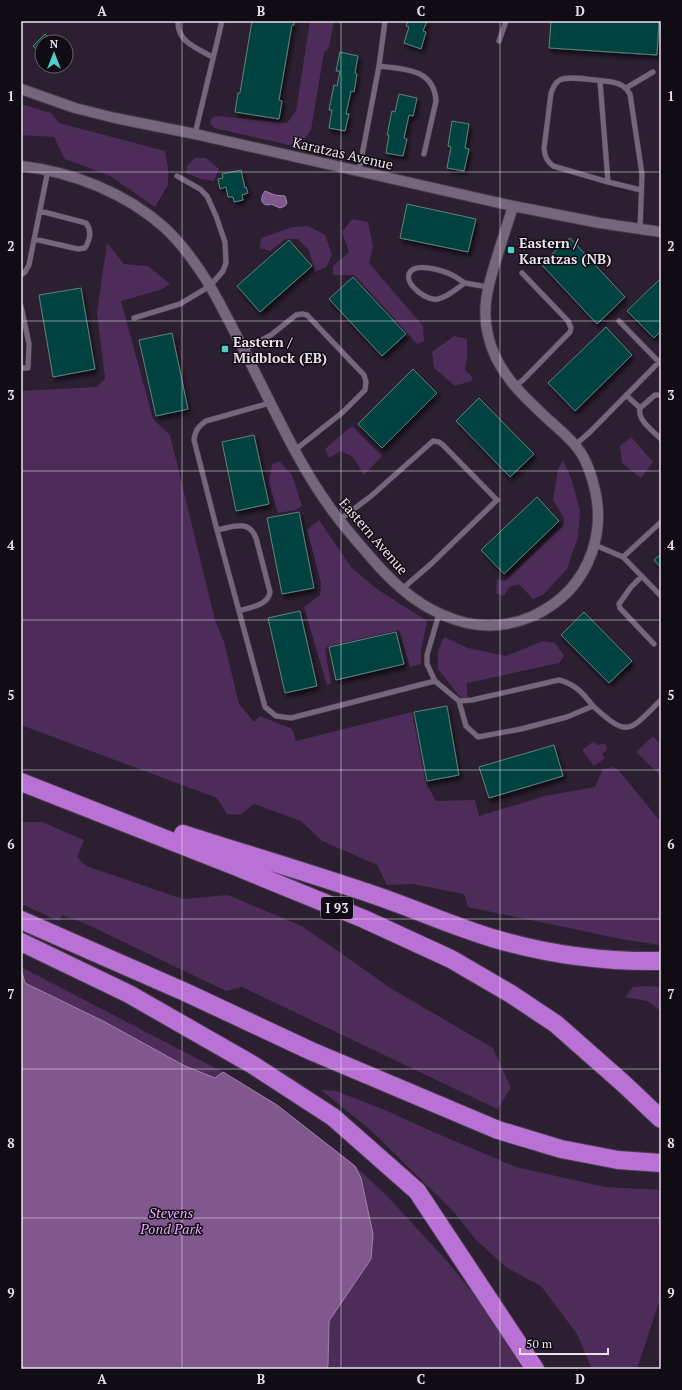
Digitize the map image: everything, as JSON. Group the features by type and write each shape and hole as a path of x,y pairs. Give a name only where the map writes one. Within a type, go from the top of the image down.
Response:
{"highway":[{"path":"21,782 370,893 446,922 499,939 579,957 661,961"},
{"name":"I 93","path":"21,782 230,864 357,916 451,959 511,994 556,1024 624,1084 661,1120"},
{"path":"21,920 311,1050 498,1130 561,1149 618,1160 661,1163"},
{"path":"21,942 129,994 253,1065 333,1117 417,1191 535,1369"}],"street":[{"name":"Karatzas Avenue","path":"21,89 46,99 88,111 513,206 600,223 661,232"},
{"name":"Eastern Avenue","path":"21,166 48,170 67,175 105,189 122,198 166,229 198,267 210,286 295,450 320,493 339,520 372,559 402,589 438,614 453,620 482,626 502,625 525,619 550,606 568,592 584,570 595,545 598,525 599,505 588,466 582,454 575,445 514,386 498,362 488,336 485,309 488,287 513,206"}],"lane":[{"path":"178,21 178,30 182,39 212,57"},
{"path":"195,134 212,57 222,21"},
{"path":"359,171 379,66 385,21"},
{"path":"499,41 506,21"},
{"path":"379,66 410,70 419,73 432,85 436,101 424,154"},
{"path":"626,88 653,72"},
{"path":"640,230 642,174 630,94 626,88 619,84 566,78 559,80 554,85 551,93 544,153 548,162 553,166 641,190"},
{"path":"600,81 608,182"},
{"path":"21,275 26,272 29,265 48,170"},
{"path":"134,318 180,304 210,286 223,271 226,263 225,242 207,196 200,189 177,176"},
{"path":"34,239 78,249 85,248 89,242 90,232 86,223 40,211"},
{"path":"465,283 443,298 436,300 428,299 420,294 408,280 408,275 415,268 422,267 448,273 465,283 488,287"},
{"path":"514,386 523,380 570,332 571,328 568,321 522,273"},
{"path":"21,306 29,344 28,368 21,368"},
{"path":"244,350 271,336 296,315 307,315 364,375 366,382 365,390 343,412 295,450"},
{"path":"575,445 590,432 660,361 620,321"},
{"path":"626,395 640,408"},
{"path":"661,395 655,395 640,408 639,412 641,418 661,439"},
{"path":"270,403 206,421 195,432 194,440 265,707 276,716 291,718 435,681"},
{"path":"339,520 370,497 433,441 439,442 443,445 497,500 402,589"},
{"path":"623,557 661,522"},
{"path":"217,530 247,526 253,530 256,538 270,592 269,598 267,601 239,611"},
{"path":"595,545 623,557 661,596"},
{"path":"642,576 631,587 619,604 620,608 654,644"},
{"path":"438,614 426,655 426,664 435,681 458,701 466,726 478,737 566,717 593,706"},
{"path":"458,701 472,700 559,680 569,683 581,691 593,706 618,726 625,728 632,727 661,700"}],"green space":[{"path":"310,21 334,21 329,47 324,52 311,130 298,147 214,128 210,122 212,118 217,116 287,123 296,111"},
{"path":"21,105 51,113 59,123 165,151 168,167 168,185 155,207 110,176 65,159 54,137 21,135"},
{"path":"195,158 206,158 219,169 214,181 201,179 186,173 187,166"},
{"path":"352,219 368,222 373,246 369,263 423,326 424,341 417,344 354,275 333,275 333,266 349,252 342,232"},
{"path":"308,226 325,235 332,255 326,267 315,272 309,250 298,239 286,239 270,251 260,248 261,238 293,227"},
{"path":"107,243 124,264 148,266 170,284 160,290 121,301 153,419 170,435 215,620 224,642 239,704 254,722 260,716 292,729 296,741 412,712 426,783 436,801 475,800 479,816 545,796 595,787 603,769 613,767 619,771 661,822 661,945 626,940 468,907 464,894 412,884 387,885 377,865 322,841 301,821 254,804 240,815 227,814 217,798 21,725 21,391 97,387 105,378 97,313"},
{"path":"454,336 467,339 467,358 465,370 473,378 471,381 455,386 434,368 432,352"},
{"path":"352,426 382,456 364,475 353,457 341,451 329,458 325,449"},
{"path":"631,437 653,462 641,478 622,463 620,446"},
{"path":"563,460 572,481 580,511 578,537 567,569 543,595 533,599 519,584 509,587 504,596 496,593 497,579 505,581 563,526 564,518 553,500 558,469"},
{"path":"279,461 292,475 302,506 296,510 278,513 269,483 272,465"},
{"path":"319,520 351,567 377,589 427,621 421,651 421,664 410,667 399,630 328,646 325,649 331,684 327,685 304,607 320,595 321,583 307,530"},
{"path":"444,637 468,648 506,656 543,641 555,643 564,656 559,663 467,683 467,698 460,697 438,669 438,651"},
{"path":"653,736 661,745 661,776 636,752"},
{"path":"594,741 598,746 600,744 605,744 607,748 602,754 605,758 594,766 582,750"},
{"path":"21,822 42,822 84,840 77,857 86,866 183,899 228,895 302,926 392,989 493,1048 511,1088 497,1109 242,987 226,991 84,923 62,915 59,921 21,904"},
{"name":"Stevens Pond Park","path":"21,967 223,1072 277,1105 355,1166 387,1196 447,1261 476,1297 523,1369 21,1369"},
{"path":"633,987 661,987 661,1011 647,1001 625,997"},
{"path":"321,1090 336,1091 385,1110 516,1167 605,1187 661,1190 661,1296 637,1369 592,1369 577,1334 541,1286 507,1268 476,1240 454,1212 385,1144 368,1128"}],"shaded area":[{"path":"265,191 275,195 285,196 287,203 285,206 280,208 271,204 264,204 262,202 262,196"},
{"name":"Stevens Pond Park","path":"21,968 25,983 105,1022 185,1066 215,1078 223,1072 277,1105 355,1166 361,1178 373,1234 371,1259 329,1321 328,1365 326,1369 25,1369 21,1365"}],"building":[{"path":"252,21 294,21 294,25 292,25 279,100 282,101 279,119 235,112 238,93 240,93"},
{"path":"408,21 427,21 423,31 426,32 421,49 404,43 409,27 406,26"},
{"path":"551,21 659,21 657,55 549,48"},
{"path":"340,52 358,56 354,92 351,91 346,114 349,114 345,131 329,128 332,110 329,110 334,85 337,86 340,71 336,71"},
{"path":"399,94 417,98 413,116 409,115 404,138 407,139 403,156 386,153 389,135 387,135 392,111 395,112"},
{"path":"452,121 469,124 465,148 469,149 464,171 447,168 451,147 448,146"},
{"path":"241,170 245,188 246,187 248,193 242,195 243,200 234,202 233,197 228,197 226,187 220,189 218,179 223,178 222,174"},
{"path":"407,204 476,219 468,252 400,238"},
{"path":"570,238 625,297 597,324 541,264"},
{"path":"289,240 312,266 260,312 237,286"},
{"path":"353,277 406,334 382,356 329,299"},
{"path":"661,278 661,331 654,338 627,311"},
{"path":"81,288 95,369 53,377 39,295"},
{"path":"606,327 632,355 575,411 548,383"},
{"path":"172,333 188,409 156,416 139,340"},
{"path":"413,369 437,393 382,448 358,424"},
{"path":"479,398 534,454 510,477 456,421"},
{"path":"254,435 269,504 236,511 222,442"},
{"path":"537,497 559,521 504,574 481,550"},
{"path":"299,512 314,588 282,594 267,518"},
{"path":"661,554 661,568 654,560"},
{"path":"300,611 317,686 285,693 268,618"},
{"path":"584,612 632,661 609,683 561,635"},
{"path":"396,632 404,664 336,680 329,647"},
{"path":"447,706 459,775 427,781 414,712"},
{"path":"554,745 563,776 489,798 479,767"}],"place":[{"name":"Eastern / Karatzas (NB)","path":"511,250"},
{"name":"Eastern / Midblock (EB)","path":"225,349"}]}
